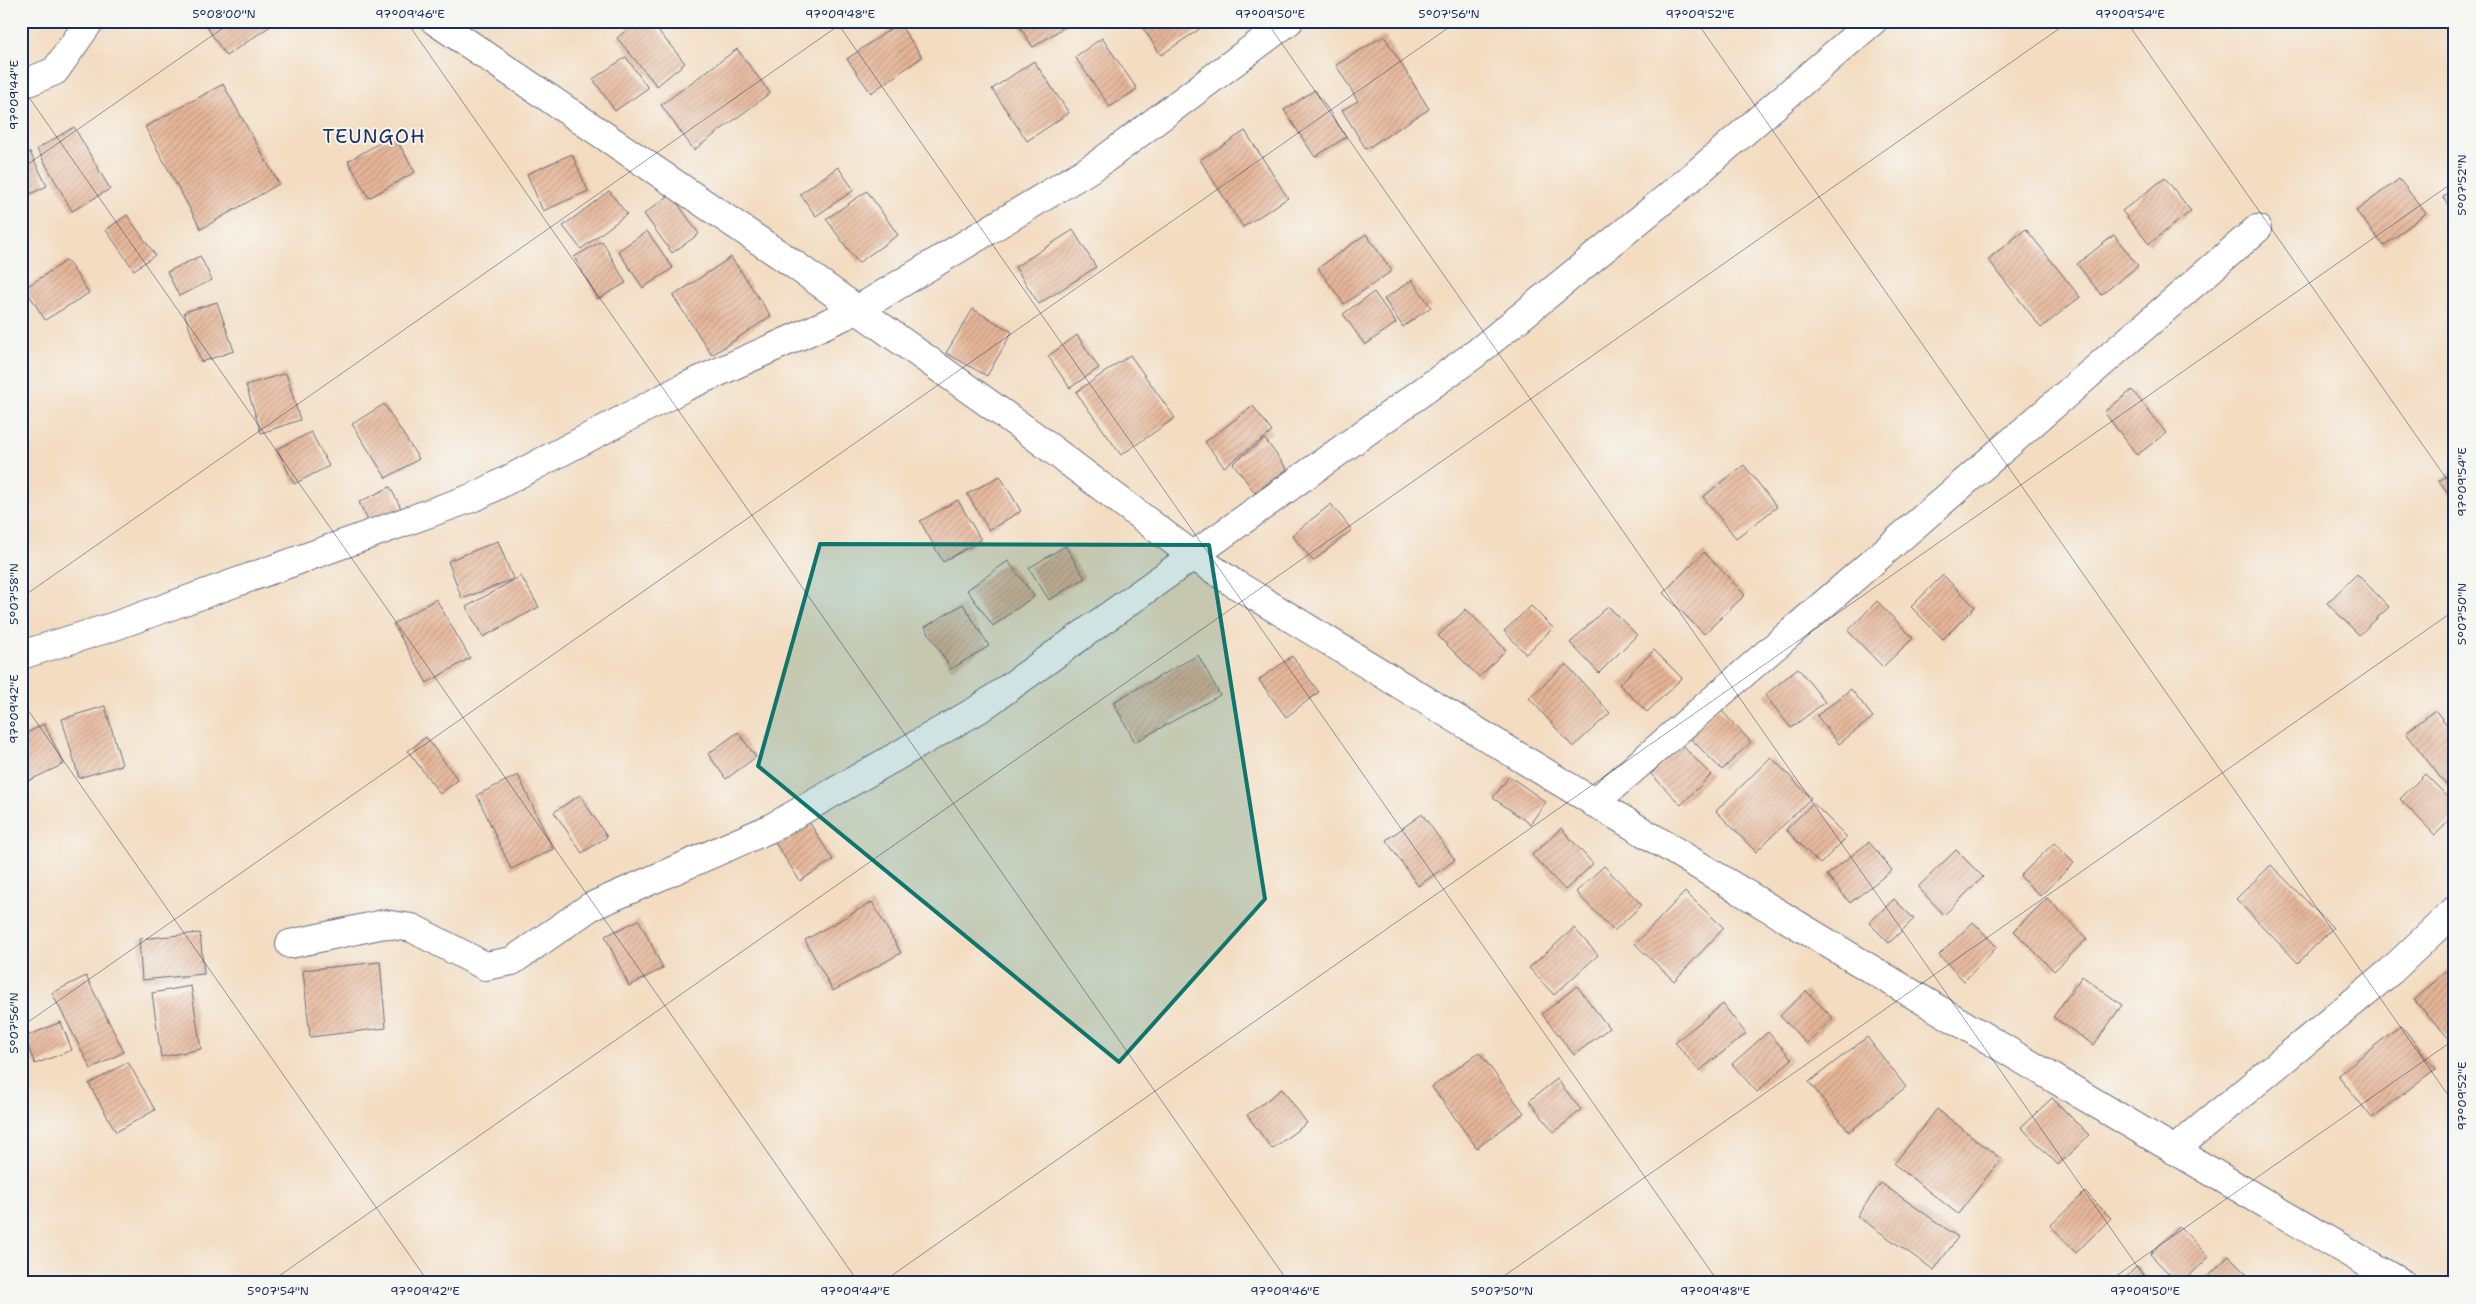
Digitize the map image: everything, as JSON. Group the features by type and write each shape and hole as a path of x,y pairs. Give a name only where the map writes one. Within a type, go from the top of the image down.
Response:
{"street":[{"path":"21,85 55,71 90,21"},
{"path":"435,21 792,263 1033,436 1192,555 1594,803 2174,1150 2401,1283"},
{"path":"21,654 112,628 477,496 685,387 857,310 1098,164 1289,21"},
{"path":"290,944 384,924 412,928 485,966 512,961 590,907 771,828 979,709 1475,354 1692,177 1873,21"},
{"path":"1594,803 2257,229"},
{"path":"2174,1150 2391,971 2455,910"}],"highlighted area":[{"path":"820,544 1209,545 1265,899 1119,1062 758,766"}],"building":[{"path":"203,21 278,21 226,56"},
{"path":"637,21 650,21 685,63 657,86 617,38"},
{"path":"1016,21 1067,21 1069,24 1033,47"},
{"path":"1138,21 1196,21 1201,28 1161,55"},
{"path":"899,23 922,57 871,93 847,59"},
{"path":"1384,36 1429,109 1366,149 1342,110 1358,101 1336,65"},
{"path":"1102,38 1137,89 1110,107 1075,57"},
{"path":"737,49 770,93 694,150 661,105"},
{"path":"626,57 648,88 615,111 593,79"},
{"path":"1034,61 1069,113 1027,141 992,89"},
{"path":"223,84 279,184 201,229 145,127"},
{"path":"1315,90 1346,137 1315,157 1284,110"},
{"path":"74,127 110,189 72,211 37,149"},
{"path":"1245,131 1288,198 1243,227 1200,160"},
{"path":"394,135 415,172 369,198 348,161"},
{"path":"30,152 47,186 26,196 21,187 21,156"},
{"path":"572,154 588,191 543,211 527,174"},
{"path":"838,167 854,190 816,216 800,194"},
{"path":"2165,178 2191,211 2149,244 2122,211"},
{"path":"2399,179 2426,213 2384,246 2356,211"},
{"path":"2455,188 2455,213 2443,197"},
{"path":"609,191 627,214 581,249 563,226"},
{"path":"867,191 898,235 858,263 826,219"},
{"path":"671,194 699,234 672,253 644,214"},
{"path":"127,215 155,255 134,270 106,230"},
{"path":"2026,229 2080,297 2041,328 1988,259"},
{"path":"1073,230 1096,267 1039,304 1015,267"},
{"path":"647,231 673,268 643,288 618,251"},
{"path":"1366,234 1392,271 1344,304 1318,268"},
{"path":"2114,235 2138,266 2101,295 2077,264"},
{"path":"602,241 626,283 598,299 574,257"},
{"path":"200,256 212,280 179,296 167,272"},
{"path":"731,257 771,316 712,355 673,296"},
{"path":"67,260 89,293 45,320 25,288"},
{"path":"1412,280 1431,307 1403,327 1384,299"},
{"path":"1374,292 1396,323 1365,345 1343,314"},
{"path":"217,302 234,351 201,362 184,312"},
{"path":"973,309 1012,332 987,376 946,353"},
{"path":"1077,335 1099,368 1070,388 1048,356"},
{"path":"1130,355 1175,418 1121,455 1076,392"},
{"path":"286,373 300,420 261,433 246,385"},
{"path":"2132,390 2166,433 2137,455 2104,412"},
{"path":"384,404 419,459 386,478 352,424"},
{"path":"1253,406 1272,432 1224,467 1205,442"},
{"path":"311,432 329,466 294,484 277,449"},
{"path":"1265,439 1287,469 1255,493 1233,463"},
{"path":"1744,465 1777,507 1736,538 1703,497"},
{"path":"2455,470 2455,502 2439,481"},
{"path":"1000,476 1021,511 989,530 967,494"},
{"path":"390,487 401,508 369,523 359,502"},
{"path":"958,500 981,540 943,562 920,521"},
{"path":"1331,504 1352,530 1313,561 1292,535"},
{"path":"498,541 513,579 462,599 448,561"},
{"path":"1065,546 1085,578 1049,600 1029,568"},
{"path":"1704,552 1745,595 1704,634 1663,593"},
{"path":"1008,561 1034,596 993,626 967,590"},
{"path":"2357,574 2389,607 2359,635 2327,603"},
{"path":"1943,575 1975,607 1943,639 1911,607"},
{"path":"521,576 539,607 483,637 466,607"},
{"path":"436,599 470,658 427,683 393,624"},
{"path":"1877,601 1913,638 1883,667 1848,631"},
{"path":"963,604 989,646 951,669 925,627"},
{"path":"1531,606 1553,628 1526,654 1504,631"},
{"path":"1608,606 1637,635 1599,673 1570,643"},
{"path":"1466,609 1506,650 1479,677 1438,636"},
{"path":"1654,650 1682,678 1647,712 1619,684"},
{"path":"1198,655 1220,695 1135,742 1113,702"},
{"path":"1292,656 1319,692 1286,717 1259,680"},
{"path":"1566,664 1610,713 1573,747 1529,698"},
{"path":"1798,668 1825,702 1791,728 1765,695"},
{"path":"1851,689 1873,717 1839,744 1817,716"},
{"path":"105,706 122,765 79,778 62,719"},
{"path":"1718,707 1751,742 1722,770 1688,736"},
{"path":"2435,710 2455,735 2455,786 2450,790 2406,733"},
{"path":"44,724 64,764 28,781 21,768 21,736"},
{"path":"738,732 756,757 726,779 708,754"},
{"path":"426,737 458,780 440,794 408,751"},
{"path":"1681,744 1711,775 1681,805 1651,774"},
{"path":"1771,757 1811,798 1756,852 1716,811"},
{"path":"2425,774 2455,804 2455,815 2435,835 2400,799"},
{"path":"518,775 553,849 511,869 477,795"},
{"path":"1509,776 1546,802 1530,824 1493,798"},
{"path":"580,795 607,837 582,853 554,812"},
{"path":"1813,803 1847,837 1820,864 1786,830"},
{"path":"1422,814 1455,860 1418,886 1386,840"},
{"path":"808,820 833,860 800,881 774,841"},
{"path":"1561,828 1593,864 1565,890 1532,855"},
{"path":"1869,842 1892,870 1850,903 1827,875"},
{"path":"2054,843 2074,863 2040,896 2020,876"},
{"path":"1956,850 1983,877 1944,915 1918,887"},
{"path":"2271,865 2333,928 2298,963 2236,899"},
{"path":"1604,866 1642,905 1614,931 1576,892"},
{"path":"1685,892 1724,928 1674,981 1635,944"},
{"path":"2047,898 2087,939 2054,971 2014,931"},
{"path":"1894,899 1914,919 1889,943 1869,923"},
{"path":"872,902 901,953 833,991 805,940"},
{"path":"639,920 663,968 629,986 605,936"},
{"path":"1973,922 1997,947 1964,981 1939,955"},
{"path":"1574,928 1598,955 1554,995 1529,968"},
{"path":"200,933 204,974 142,980 139,939"},
{"path":"380,962 386,1028 310,1037 303,970"},
{"path":"2451,967 2455,971 2455,1045 2414,1000"},
{"path":"86,976 124,1052 91,1069 52,993"},
{"path":"2082,976 2122,1005 2094,1045 2053,1017"},
{"path":"191,986 201,1049 161,1057 152,993"},
{"path":"1577,986 1609,1028 1574,1055 1542,1014"},
{"path":"1806,991 1833,1018 1807,1044 1780,1016"},
{"path":"1723,1004 1746,1034 1699,1071 1675,1042"},
{"path":"61,1022 72,1050 35,1064 24,1037"},
{"path":"2401,1025 2435,1069 2372,1118 2338,1075"},
{"path":"1768,1032 1792,1059 1757,1092 1732,1064"},
{"path":"1867,1037 1906,1087 1849,1132 1809,1082"},
{"path":"21,1046 27,1072 21,1073"},
{"path":"1479,1052 1524,1113 1477,1148 1432,1087"},
{"path":"128,1062 155,1110 116,1132 89,1084"},
{"path":"1557,1079 1581,1110 1554,1132 1529,1101"},
{"path":"1282,1089 1307,1123 1272,1149 1247,1115"},
{"path":"2052,1098 2089,1135 2058,1165 2021,1127"},
{"path":"1937,1109 2001,1159 1958,1214 1894,1164"},
{"path":"1881,1183 1958,1237 1934,1270 1857,1216"},
{"path":"2085,1192 2111,1218 2076,1253 2050,1226"},
{"path":"2179,1226 2209,1257 2182,1283 2178,1283 2150,1254"},
{"path":"2229,1256 2256,1283 2202,1283"},
{"path":"2137,1266 2153,1283 2121,1283"}],"district":[{"name":"TEUNGOH","path":"374,136"}]}
